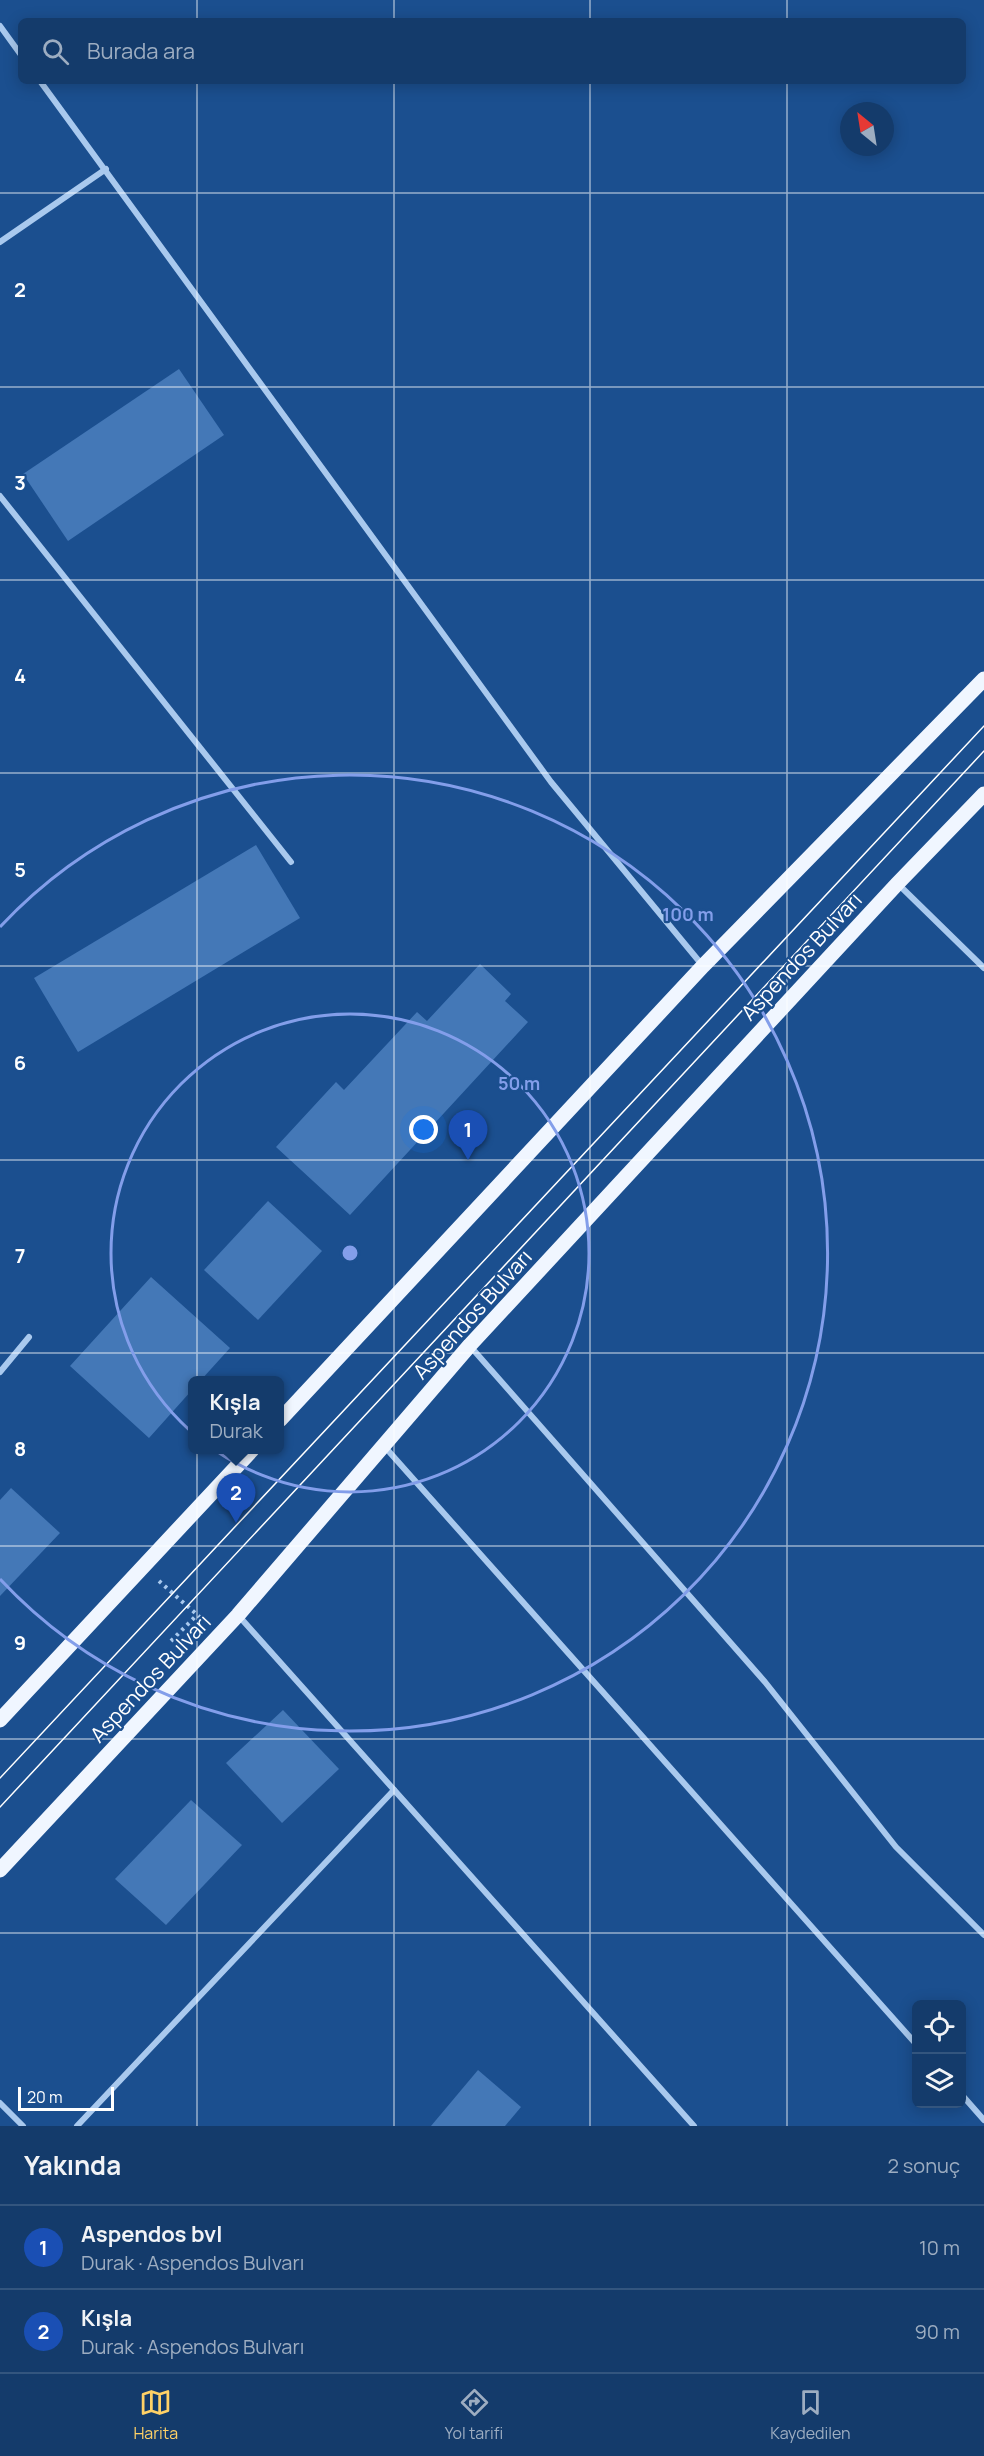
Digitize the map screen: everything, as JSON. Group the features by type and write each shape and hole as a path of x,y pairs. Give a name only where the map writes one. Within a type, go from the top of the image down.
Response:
{"main road":[{"path":"284,1415 703,966 984,679"},
{"name":"Aspendos Bulvarı","path":"0,1870 238,1615 470,1345 897,884 984,794"},
{"path":"0,1720 247,1454"}],"street":[{"path":"0,26 18,51"},
{"path":"42,84 551,782 703,966"},
{"path":"0,242 106,169"},
{"path":"0,496 291,862"},
{"path":"897,884 984,968"},
{"path":"0,1372 29,1337"},
{"path":"470,1345 765,1682 896,1847 984,1935"},
{"path":"383,1446 912,2040"},
{"path":"238,1615 694,2126"},
{"path":"77,2126 394,1790"},
{"path":"966,2100 984,2120"},
{"path":"0,2103 23,2126"}],"path":[{"path":"143,1567 219,1634"},
{"path":"171,1641 197,1614"}],"building":[{"path":"179,369 224,435 68,541 23,474"},
{"path":"256,845 300,918 78,1052 34,978"},
{"path":"480,964 511,994 505,1001 528,1022 350,1215 276,1147 336,1082 344,1090 417,1012 427,1021"},
{"path":"268,1201 322,1251 258,1320 204,1270"},
{"path":"151,1277 230,1348 205,1376 188,1376 188,1394 149,1438 70,1366"},
{"path":"11,1488 60,1533 0,1596 0,1500"},
{"path":"283,1710 339,1769 282,1823 226,1763"},
{"path":"191,1800 242,1845 166,1925 115,1879"},
{"path":"478,2070 521,2107 505,2126 431,2126"}],"tram line":[{"path":"0,1778 984,726"},
{"path":"0,1807 984,751"}],"place":[{"name":"Aspendos bvl","path":"468,1160"},
{"name":"Kışla","path":"236,1523"}]}
